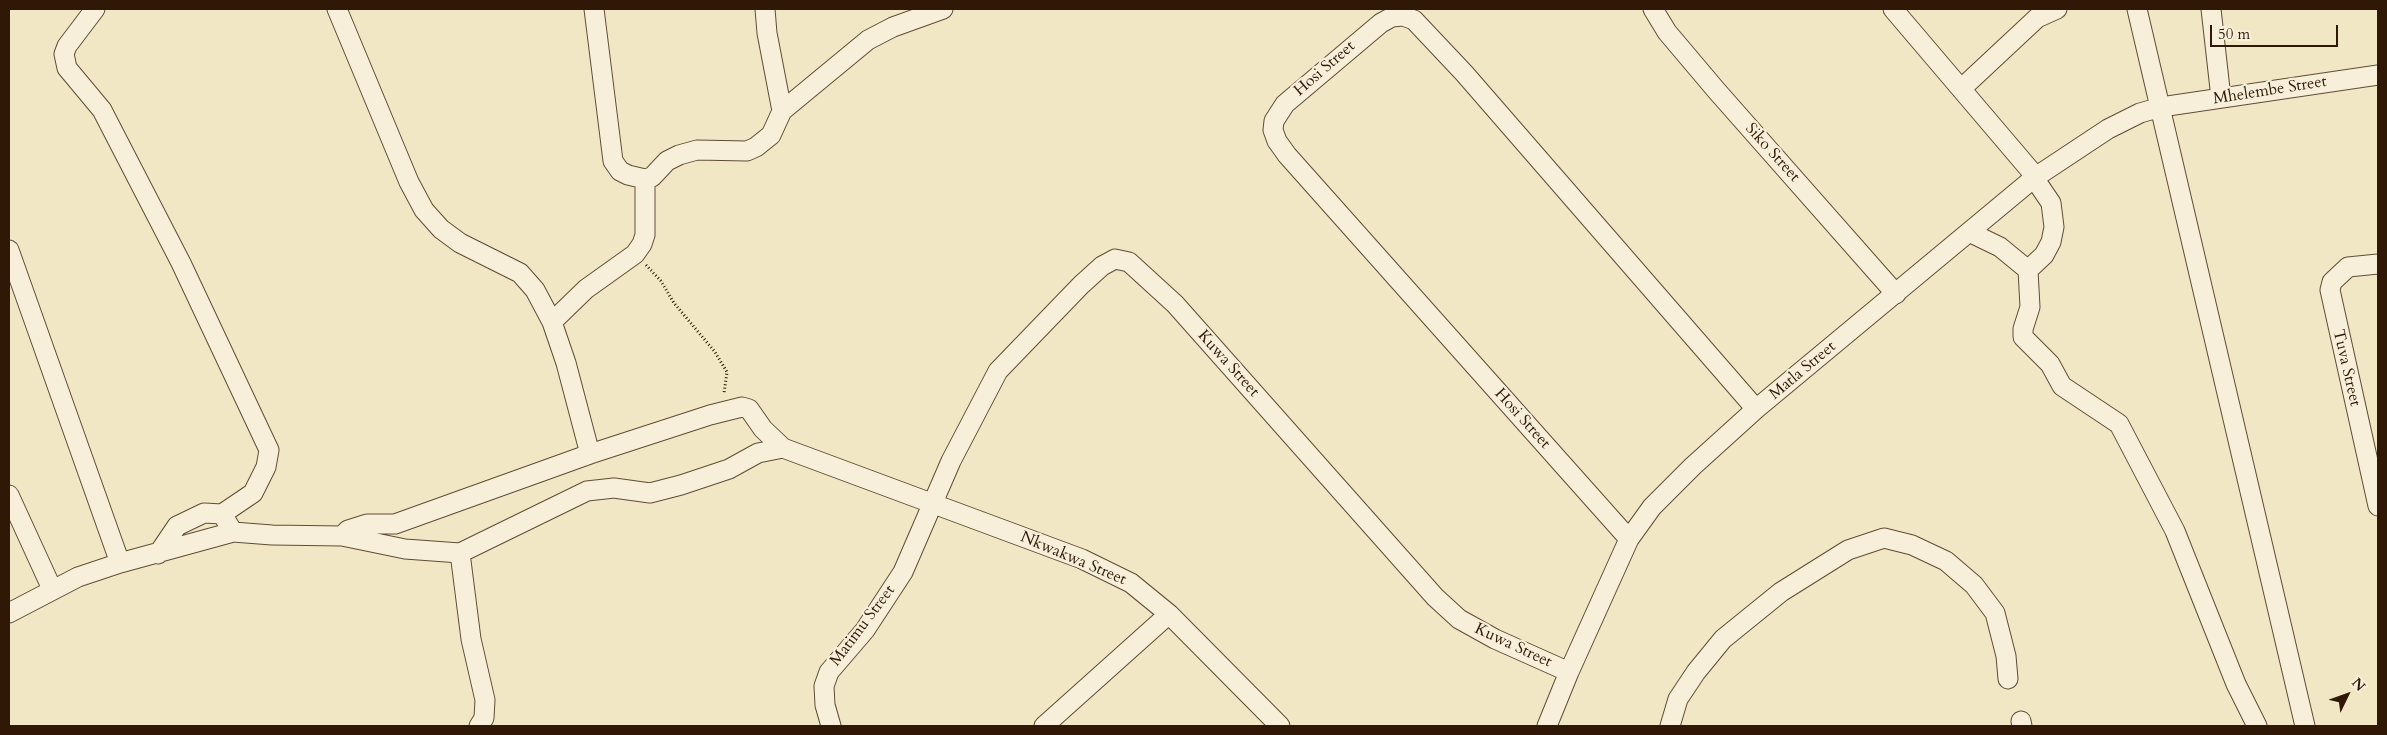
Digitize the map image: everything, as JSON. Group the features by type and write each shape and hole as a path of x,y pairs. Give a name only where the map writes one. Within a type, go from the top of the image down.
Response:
{"street":[{"path":"95,9 67,46 64,54 66,68 102,110 181,263 269,450 266,467 253,493 222,514 204,513 178,526 158,554"},
{"path":"337,9 409,182 424,210 437,226 460,243 520,273 535,290 552,322 566,363 584,456"},
{"path":"594,9 613,161 620,171 645,179 652,177 668,161 679,155 697,150 747,151 756,147 771,135 782,111 868,40 899,24 943,9"},
{"path":"765,9 767,33 782,111"},
{"name":"Siko Street","path":"1653,9 1667,32 1716,90 1896,294"},
{"path":"1892,9 1961,88 2035,178 2051,203 2054,227 2051,242 2044,255 2028,270"},
{"path":"1961,88 2037,18 2057,9"},
{"path":"2138,9 2305,726"},
{"path":"2211,9 2221,98"},
{"name":"Hosi Street","path":"1629,539 1287,155 1277,142 1273,130 1274,120 1285,104 1380,23 1392,17 1403,16 1414,20 1464,73 1756,409"},
{"name":"Mhelembe Street","path":"2161,107 2378,75"},
{"name":"Matla Street","path":"1547,726 1569,672 1629,539 1640,522 1670,488 1756,409 2035,178 2108,129 2140,113 2161,107"},
{"path":"552,322 586,289 635,254 642,244 645,235 645,179"},
{"path":"1969,232 2000,247 2028,270 2030,308 2023,329 2023,336 2050,364 2062,386 2119,424 2174,531 2232,675 2256,726"},
{"path":"9,250 120,562"},
{"name":"Kuwa Street","path":"934,502 951,460 998,371 1102,266 1115,259 1122,258 1144,274 1175,304 1434,598 1459,619 1487,635 1569,672"},
{"name":"Tuva Street","path":"2378,264 2348,267 2332,282 2330,290 2378,506"},
{"path":"342,536 348,530 367,524 395,524 584,456 734,407 749,409 766,432 783,448"},
{"path":"9,613 78,576 120,562 158,554 233,532 272,536 342,536 406,549 460,553 587,491 614,488 650,493 681,486 729,469 758,453 783,448"},
{"name":"Nkwakwa Street","path":"783,448 934,502 1106,570 1131,583 1169,614 1280,726"},
{"path":"9,495 52,589"},
{"name":"Matimu Street","path":"831,726 825,705 824,686 829,672 865,630 903,572 934,502"},
{"path":"222,514 233,532"},
{"path":"1670,726 1678,699 1696,672 1723,639 1781,592 1848,550 1884,538 1912,545 1946,561 1974,585 1995,613 2006,656 2008,679"},
{"path":"460,553 471,639 485,700 484,718 479,726"},
{"path":"1044,726 1169,614"}],"path":[{"path":"635,254 661,280 674,304 715,352 727,372 719,412"}]}
